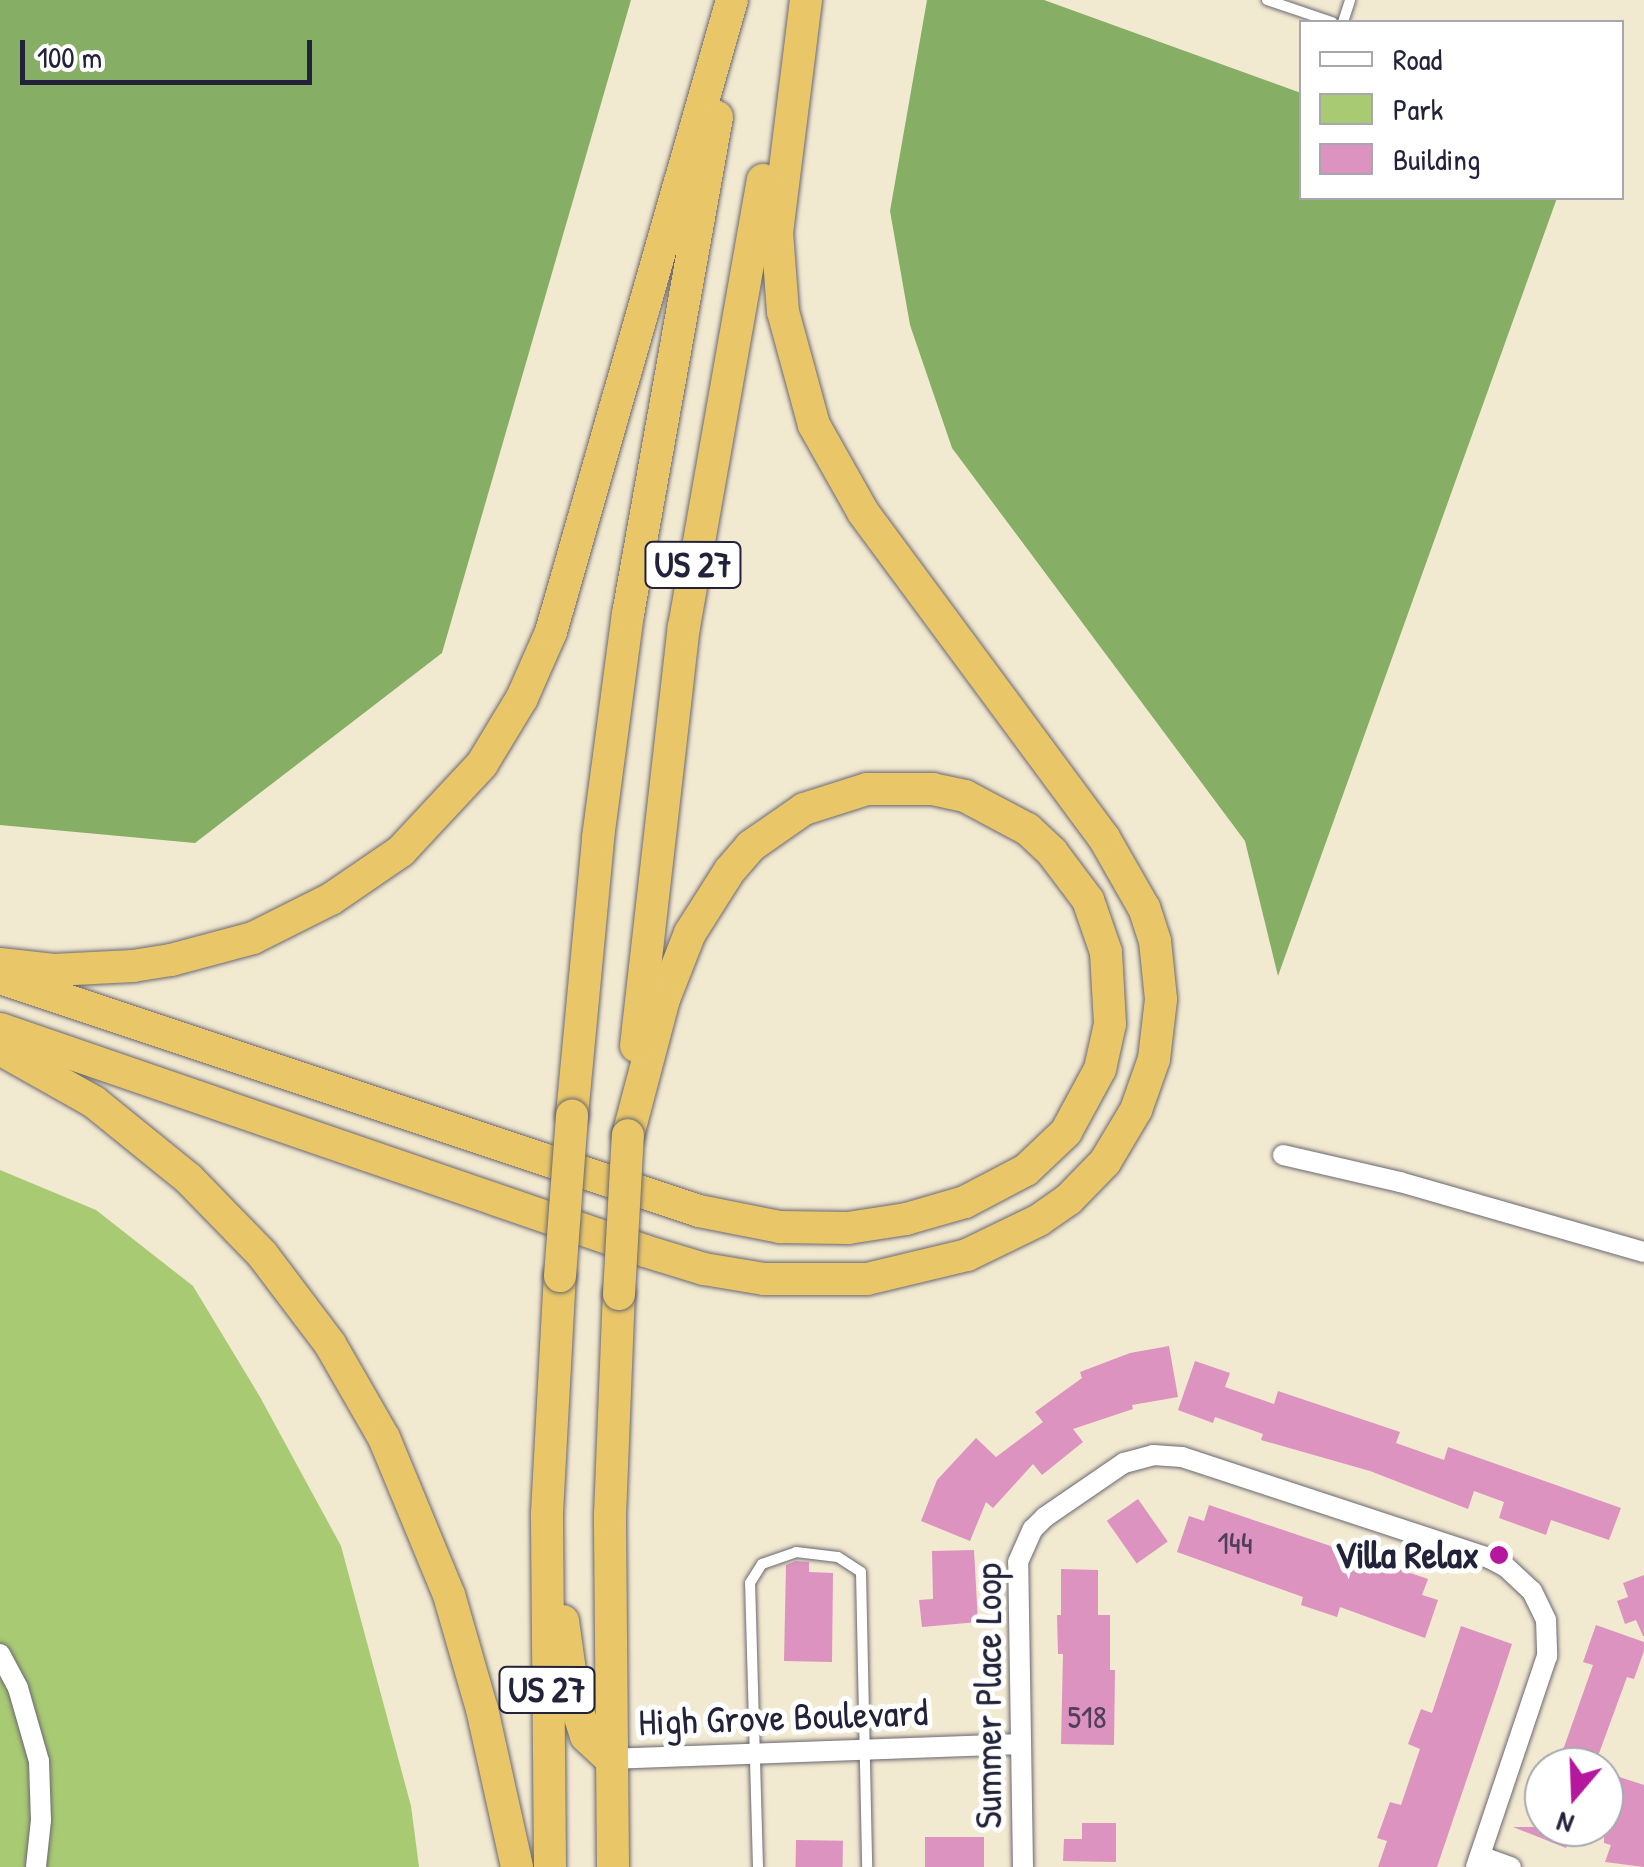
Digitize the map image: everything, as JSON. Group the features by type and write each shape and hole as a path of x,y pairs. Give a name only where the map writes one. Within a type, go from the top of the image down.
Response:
{"highway":[{"path":"0,964 54,970 133,966 172,960 253,938 331,898 401,851 482,764 522,698 551,632 732,0"},
{"name":"US 27","path":"550,1867 546,1513 572,1116 598,838 628,614 739,0"},
{"path":"0,1029 606,1238 704,1269 754,1278 846,1281 947,1262 1040,1220 1069,1199 1105,1162 1136,1110 1154,1059 1161,999 1154,940 1144,908 1104,838 863,512 814,426 783,312 777,233 802,0"},
{"name":"US 27","path":"613,1867 610,1515 628,1135 652,875 684,627 721,401 802,0"},
{"path":"0,978 700,1212 760,1225 848,1228 906,1219 966,1202 1026,1170 1066,1132 1096,1080 1110,1024 1106,952 1088,900 1052,852 1027,829 965,796 933,789 884,788 837,796 804,809 752,846 730,870 690,933 659,1018 628,1135"},
{"path":"0,1049 94,1102 178,1169 246,1235 330,1344 384,1438 449,1595 494,1756 517,1867"},
{"path":"546,1513 574,1699 586,1736 610,1759"}],"street":[{"path":"1282,1155 1400,1182 1644,1252"},
{"name":"Summer Place Loop","path":"1023,1867 1016,1581 1024,1544 1045,1517 1124,1463 1153,1455 1182,1457 1489,1558 1532,1591 1546,1620 1548,1656 1478,1862"},
{"path":"0,1654 18,1688 39,1760 41,1820 36,1867"},
{"name":"High Grove Boulevard","path":"610,1759 1019,1744"},
{"path":"1478,1862 1511,1867"}],"lane":[{"path":"1266,0 1326,20"},
{"path":"758,1867 750,1583 762,1564 796,1552 838,1556 861,1572 867,1867"}],"green space":[{"path":"0,0 631,0 442,653 195,843 0,825"},
{"path":"927,0 1044,0 1299,92 1299,200 1556,200 1278,976 1245,841 952,448 910,325 890,211"},
{"path":"0,1170 96,1210 193,1286 260,1397 341,1546 411,1806 419,1867 0,1867"}],"building":[{"path":"1169,1346 1178,1397 1132,1405 1133,1409 1073,1429 1083,1442 1042,1475 1033,1464 993,1508 986,1502 970,1541 921,1521 937,1480 976,1438 996,1457 1043,1422 1035,1412 1082,1378 1080,1372 1130,1353"},
{"path":"1195,1361 1230,1373 1225,1387 1274,1404 1278,1391 1400,1432 1396,1443 1444,1460 1448,1447 1621,1508 1609,1540 1551,1520 1546,1535 1499,1518 1504,1502 1474,1491 1468,1509 1370,1471 1261,1440 1263,1434 1215,1417 1213,1423 1178,1410"},
{"path":"1138,1499 1168,1542 1137,1563 1107,1521"},
{"path":"1209,1505 1428,1579 1422,1595 1438,1600 1425,1638 1340,1607 1337,1617 1301,1605 1303,1597 1177,1552 1189,1516 1204,1521"},
{"path":"974,1550 978,1622 922,1627 919,1600 933,1599 932,1551"},
{"path":"809,1562 809,1572 833,1573 832,1662 784,1661 786,1565"},
{"path":"1061,1569 1098,1570 1098,1615 1110,1615 1110,1670 1115,1670 1114,1745 1061,1744 1063,1654 1058,1654 1057,1615 1061,1615"},
{"path":"1644,1575 1643,1636 1636,1620 1625,1624 1617,1601 1628,1597 1623,1583"},
{"path":"1596,1625 1644,1642 1634,1679 1627,1677 1601,1747 1564,1747 1593,1665 1583,1662"},
{"path":"1461,1626 1512,1644 1437,1867 1378,1867 1387,1841 1377,1838 1390,1802 1401,1805 1420,1749 1408,1744 1421,1709 1432,1713"},
{"path":"1624,1778 1644,1785 1644,1867 1605,1862 1610,1847 1624,1847"},
{"path":"1082,1823 1116,1823 1116,1862 1063,1861 1064,1839 1082,1839"},
{"path":"925,1837 984,1837 984,1867 925,1867"},
{"path":"796,1840 843,1841 843,1867 796,1867"}],"place":[{"name":"Villa Relax","path":"1499,1555"}]}
